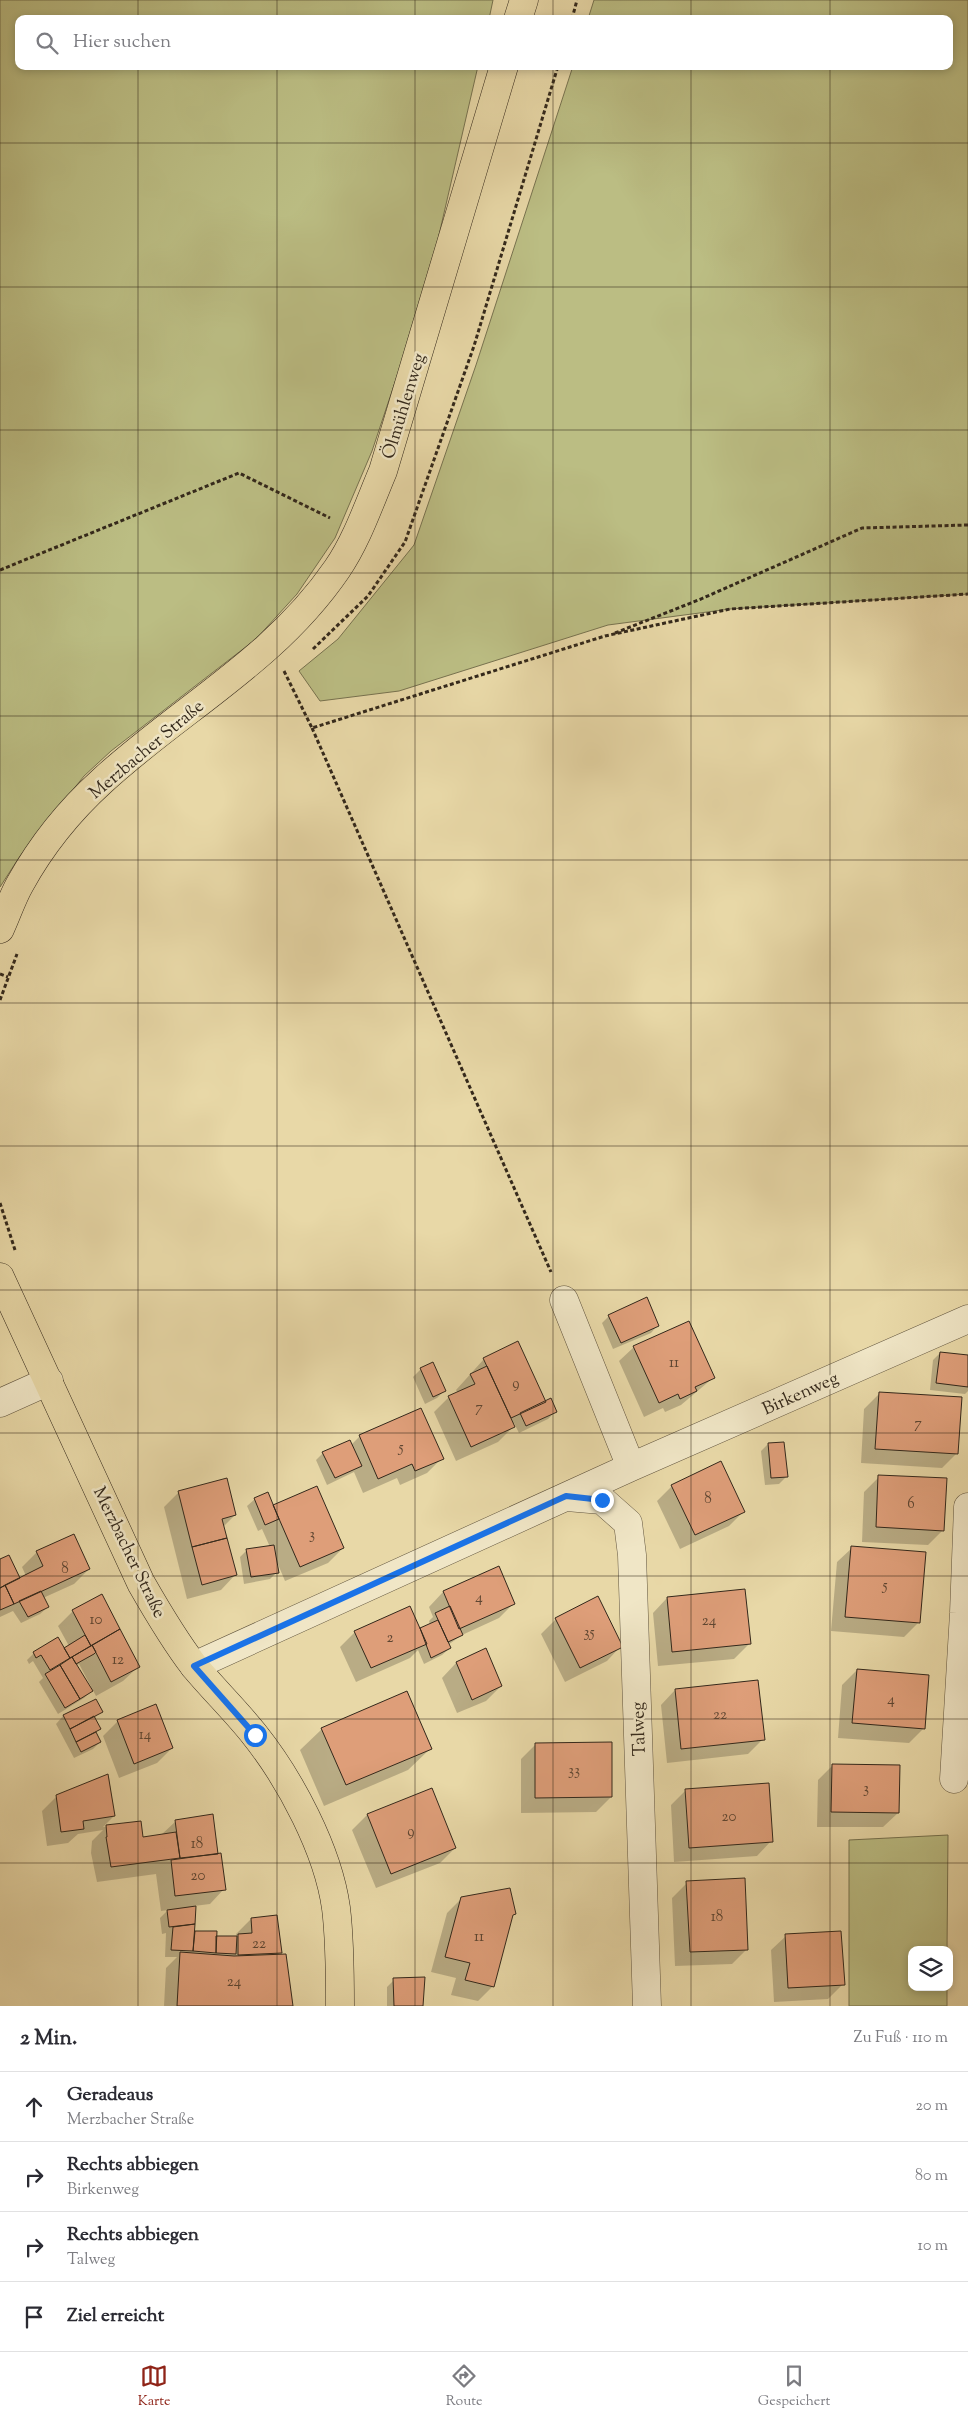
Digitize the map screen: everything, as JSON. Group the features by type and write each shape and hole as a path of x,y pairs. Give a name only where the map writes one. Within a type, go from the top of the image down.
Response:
{"main road":[{"path":"519,15 524,0"},
{"name":"Ölmühlenweg","path":"212,694 266,649 297,618 337,569 358,532 386,461 503,70"},
{"name":"Merzbacher Straße","path":"0,929 20,884 56,831 102,782 151,740 212,694"},
{"name":"Merzbacher Straße","path":"0,1277 141,1583 166,1626 194,1666 255,1735 290,1787 309,1824 323,1862 336,1907 340,2006"}],"street":[{"path":"564,1300 631,1467"},
{"name":"Birkenweg","path":"194,1666 566,1496 968,1318"},
{"path":"0,1403 49,1381"},
{"name":"Talweg","path":"566,1496 602,1500 628,1524 632,1556 647,2006"},
{"path":"954,1779 966,1613 968,1507"}],"path":[{"path":"573,15 577,0"},
{"path":"311,650 368,596 405,542 474,346 557,70"},
{"path":"0,570 239,473 358,532"},
{"path":"312,728 606,636 701,599 862,528 968,526"},
{"path":"606,636 730,609 968,594"},
{"path":"278,678 292,667"},
{"path":"286,672 564,1300"},
{"path":"0,1000 18,951"},
{"path":"0,974 8,977"}],"green space":[{"path":"0,0 493,0 490,15 15,15 15,70 477,70 438,239 398,373 372,451 335,538 297,594 256,639 111,751 84,776 20,856 0,887"},
{"path":"594,0 968,0 968,594 730,609 608,625 399,691 320,701 299,671 338,639 414,545 476,365 572,70 953,70 953,15 589,15"},
{"path":"948,1835 947,1946 908,1946 908,1991 947,1991 947,2006 849,2006 849,1840"}],"building":[{"path":"647,1297 659,1326 621,1343 608,1315"},
{"path":"689,1321 715,1378 695,1387 697,1391 680,1399 678,1394 659,1403 633,1346"},
{"path":"518,1341 546,1402 511,1418 483,1358"},
{"path":"940,1352 968,1355 968,1387 936,1383"},
{"path":"433,1362 446,1391 433,1397 420,1368"},
{"path":"487,1366 515,1427 471,1447 448,1396 475,1384 470,1374"},
{"path":"879,1392 962,1397 958,1454 875,1449"},
{"path":"551,1398 557,1412 526,1426 520,1413"},
{"path":"421,1408 444,1459 415,1471 412,1464 378,1479 359,1435"},
{"path":"350,1440 362,1466 335,1478 322,1452"},
{"path":"784,1442 788,1477 771,1478 768,1443"},
{"path":"721,1461 745,1512 695,1535 671,1485"},
{"path":"878,1475 947,1478 944,1531 876,1527"},
{"path":"227,1478 236,1515 222,1519 227,1538 192,1547 178,1491"},
{"path":"317,1486 344,1548 300,1567 273,1505"},
{"path":"268,1492 279,1519 265,1525 254,1498"},
{"path":"74,1534 90,1569 14,1604 5,1585 43,1566 36,1551"},
{"path":"227,1538 237,1575 202,1585 192,1547"},
{"path":"274,1545 279,1573 251,1577 246,1549"},
{"path":"851,1546 926,1552 920,1623 845,1617"},
{"path":"9,1555 20,1578 0,1588 0,1559"},
{"path":"499,1566 515,1604 459,1629 443,1591"},
{"path":"5,1585 14,1604 0,1610 0,1588"},
{"path":"745,1589 751,1644 672,1652 667,1597"},
{"path":"41,1591 49,1607 28,1617 19,1601"},
{"path":"102,1594 120,1629 91,1646 72,1610"},
{"path":"598,1596 623,1647 580,1668 555,1618"},
{"path":"410,1606 427,1644 371,1668 354,1631"},
{"path":"450,1606 463,1635 448,1642 435,1613"},
{"path":"438,1620 451,1648 431,1658 420,1628"},
{"path":"120,1629 140,1667 111,1682 92,1645"},
{"path":"85,1635 91,1646 70,1658 64,1648"},
{"path":"58,1637 70,1658 50,1670 41,1655 36,1658 33,1652"},
{"path":"92,1645 96,1652 76,1664 72,1657"},
{"path":"486,1648 502,1686 472,1700 456,1662"},
{"path":"72,1657 93,1691 80,1699 60,1665"},
{"path":"60,1665 80,1699 65,1708 45,1674"},
{"path":"857,1669 929,1675 925,1729 852,1723"},
{"path":"758,1680 765,1740 681,1749 675,1689"},
{"path":"407,1691 432,1749 346,1785 321,1728"},
{"path":"96,1699 103,1712 70,1729 63,1715"},
{"path":"156,1704 173,1748 134,1764 117,1720"},
{"path":"94,1716 101,1729 76,1742 70,1729"},
{"path":"96,1732 101,1742 81,1752 76,1742"},
{"path":"612,1742 612,1797 535,1798 535,1743"},
{"path":"832,1764 900,1765 899,1813 831,1812"},
{"path":"108,1774 115,1816 83,1821 84,1829 61,1832 56,1795"},
{"path":"769,1783 773,1842 689,1848 685,1789"},
{"path":"432,1788 456,1848 391,1874 367,1814"},
{"path":"213,1814 218,1854 180,1858 175,1820"},
{"path":"141,1821 143,1837 176,1832 180,1858 111,1867 106,1825"},
{"path":"221,1853 226,1890 175,1896 171,1860"},
{"path":"745,1878 748,1950 690,1952 686,1881"},
{"path":"510,1888 516,1914 513,1915 494,1987 465,1980 470,1963 445,1957 461,1897"},
{"path":"196,1906 195,1924 169,1927 167,1910"},
{"path":"277,1915 282,1953 238,1955 238,1934 252,1933 251,1918"},
{"path":"195,1924 193,1951 171,1950 173,1927"},
{"path":"195,1931 217,1931 216,1953 193,1951"},
{"path":"841,1931 845,1985 788,1988 785,1934"},
{"path":"216,1936 237,1936 236,1954 216,1953"},
{"path":"180,1952 234,1956 286,1954 293,2006 177,2006"},
{"path":"425,1977 423,2006 394,2006 393,1978"}],"route":[{"path":"255,1735 194,1666 566,1496 602,1500"}]}
